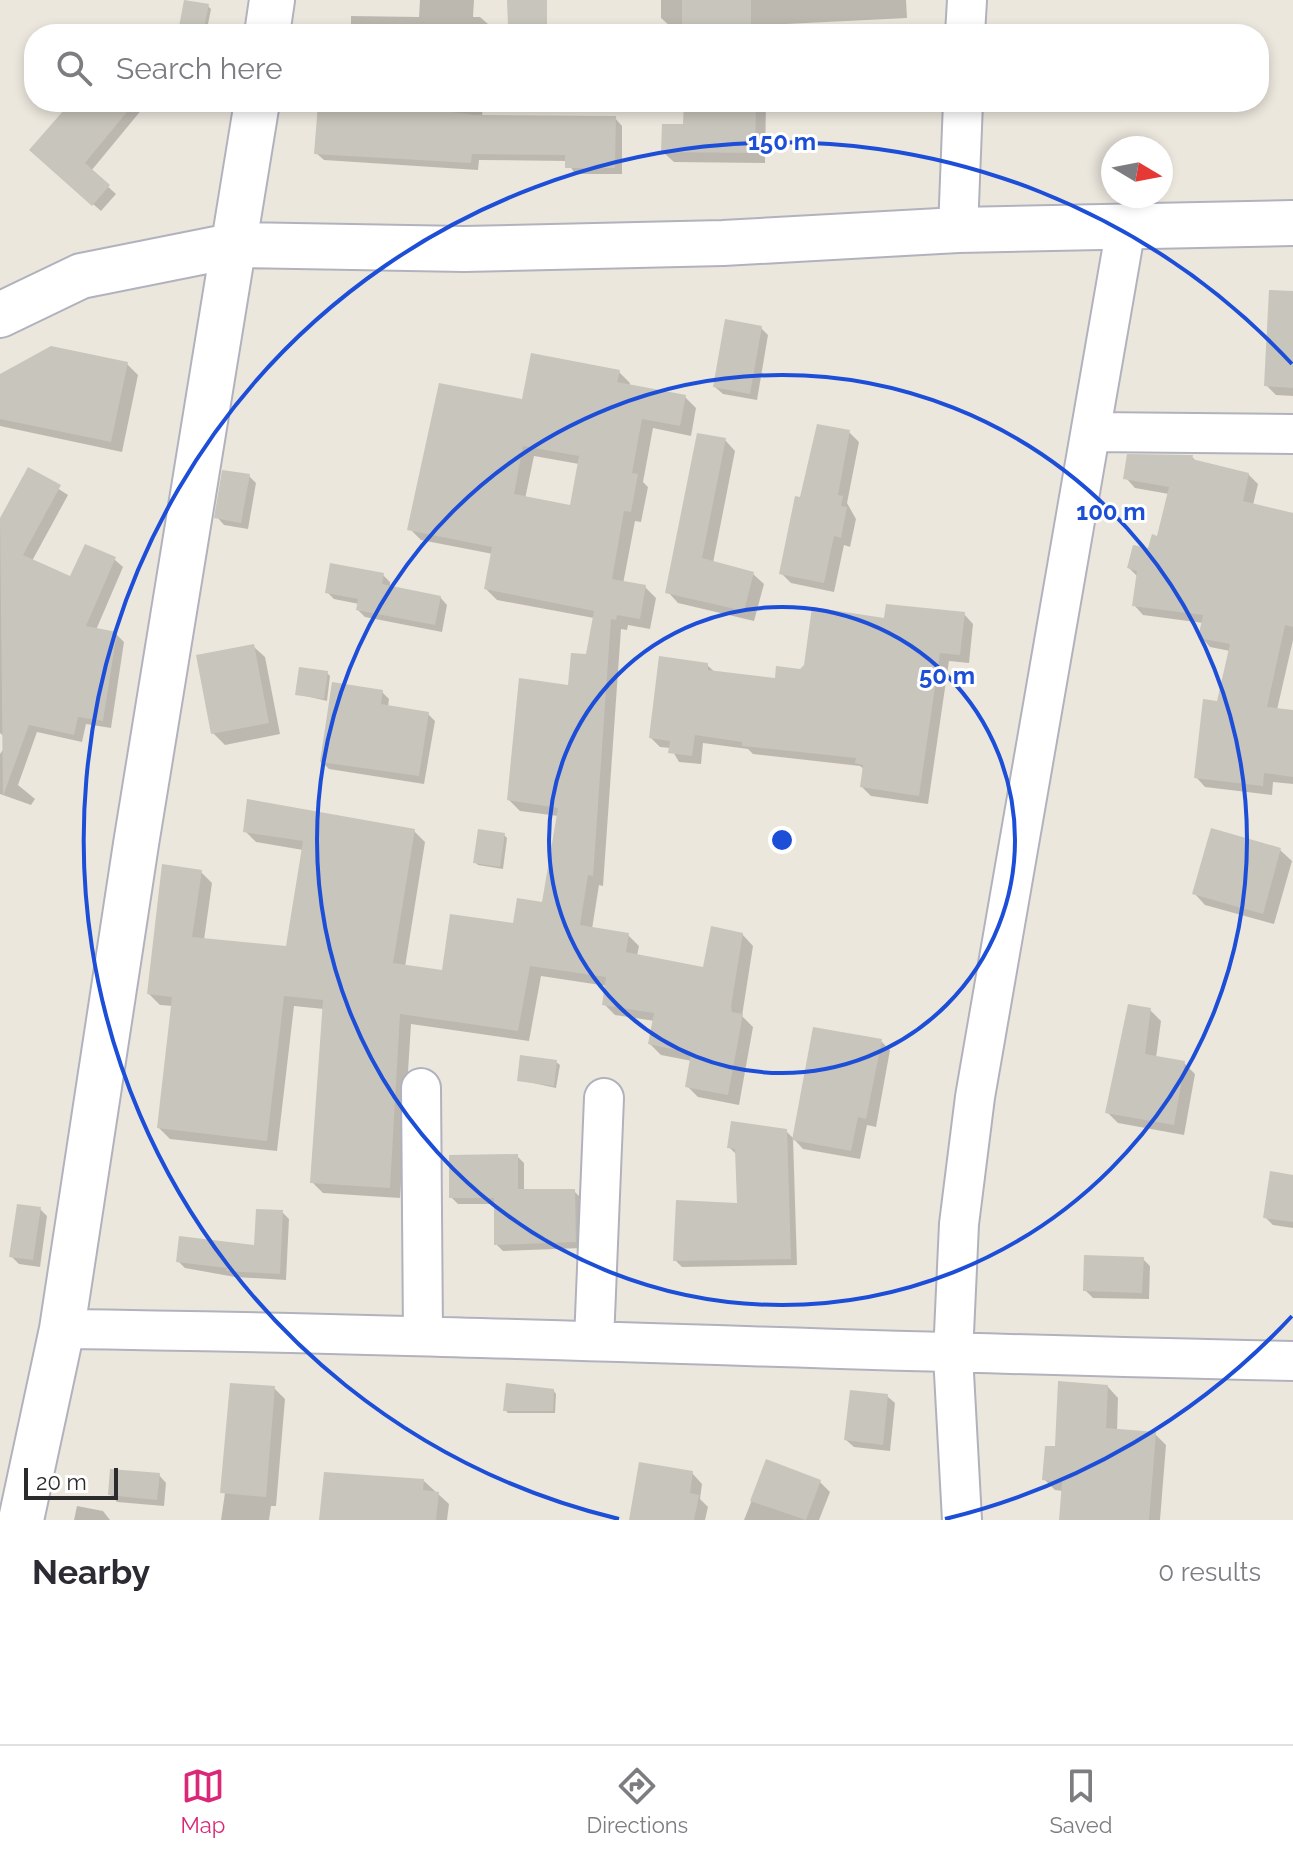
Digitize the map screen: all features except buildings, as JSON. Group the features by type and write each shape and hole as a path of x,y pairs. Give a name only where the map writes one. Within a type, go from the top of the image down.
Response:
{"street":[{"path":"268,24 272,0"},
{"path":"966,24 967,0"},
{"path":"21,1520 62,1329 136,844 256,112"},
{"path":"958,230 963,112"},
{"path":"0,315 81,276 236,245 479,249 723,243 958,230 1293,223"},
{"path":"962,1520 953,1355 959,1224 975,1097 1126,227"},
{"path":"1092,432 1293,434"},
{"path":"421,1088 423,1334"},
{"path":"594,1341 604,1098"},
{"path":"62,1329 423,1334 953,1355 1293,1361"}]}
